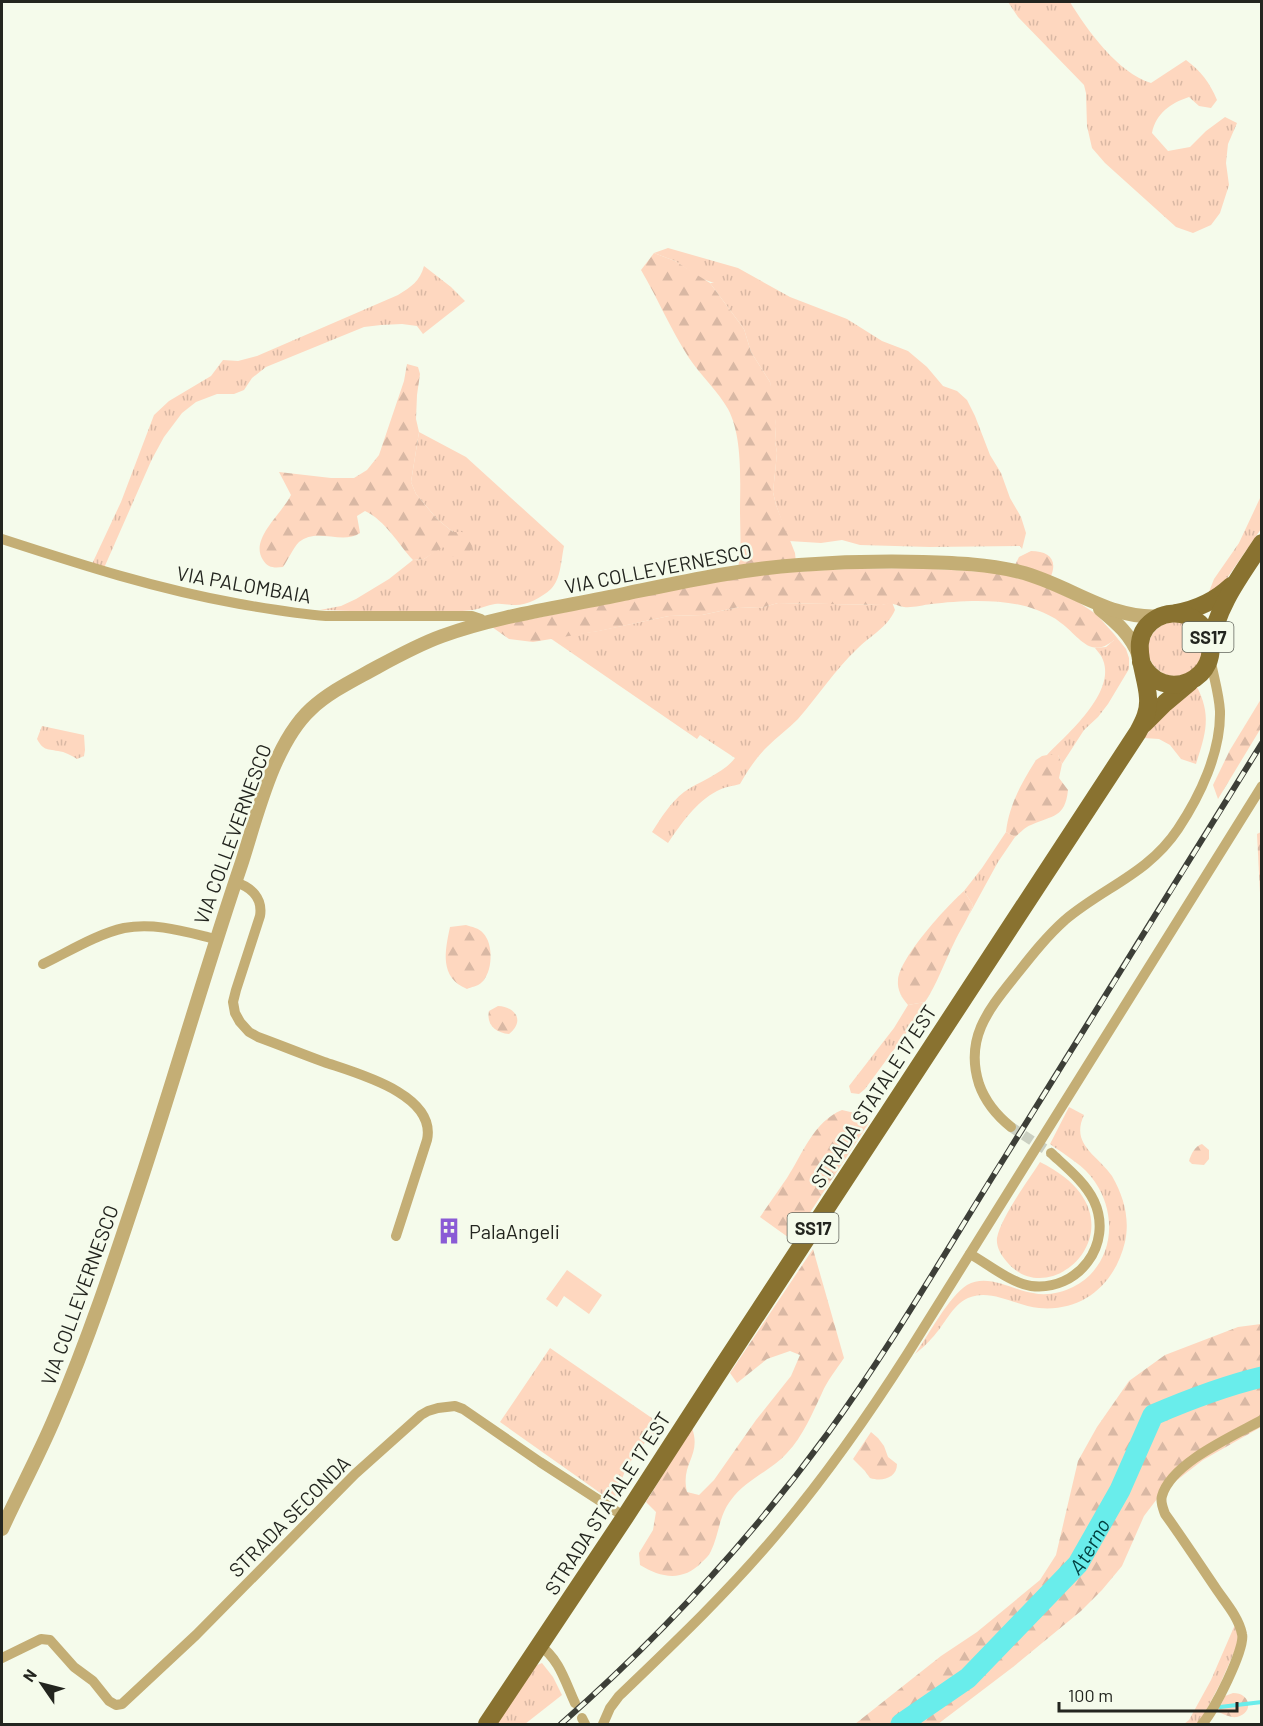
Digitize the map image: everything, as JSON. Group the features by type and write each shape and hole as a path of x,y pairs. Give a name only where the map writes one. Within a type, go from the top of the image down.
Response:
{"main road":[{"name":"SS17","path":"1240,575 1224,593 1211,601 1192,609 1169,614 1152,622 1144,632 1140,643 1140,659 1152,677 1162,683 1181,685 1194,679 1203,670 1220,613 1240,575 1262,543"},
{"name":"SS17","path":"1169,614 1187,615 1202,625 1208,636 1210,651"},
{"name":"STRADA STATALE 17 EST","path":"488,1725 1138,732 1146,716 1148,704 1140,659"},
{"name":"STRADA STATALE 17 EST","path":"1138,732 1165,703 1194,679"}],"street":[{"name":"VIA PALOMBAIA","path":"2,539 133,580 250,606 326,616 472,616 481,619 484,623"},
{"name":"VIA COLLEVERNESCO","path":"2,1529 55,1419 85,1339 150,1154 216,939 276,763 290,735 309,712 335,691 403,654 444,635 484,623 732,572 776,566 917,562 987,566 1038,577 1116,611 1146,617 1169,614"},
{"name":"VIA COLLEVERNESCO","path":"1081,596 1121,627 1135,644 1140,659"},
{"path":"1011,1127 991,1108 977,1075 974,1051 983,1020 1013,979 1054,930 1085,904 1137,872 1172,838 1195,798 1209,767 1219,729 1219,699 1210,651"},
{"path":"1194,679 1199,677 1207,681 1219,699"},
{"path":"603,1724 610,1708 619,1696 696,1622 771,1542 874,1405 1262,786"},
{"path":"235,882 253,891 259,899 261,908 234,998 235,1013 242,1025 258,1037 390,1087 412,1103 426,1121 427,1140 396,1236"},
{"path":"43,964 105,935 131,927 168,928 216,939"},
{"path":"970,1254 1008,1277 1033,1286 1050,1286 1063,1282 1086,1266 1099,1240 1100,1226 1097,1209 1087,1189 1051,1153"},
{"name":"STRADA SECONDA","path":"2,1658 41,1639 48,1639 74,1667 93,1681 109,1701 116,1705 123,1703 196,1635 362,1468 423,1414 436,1409 455,1406 463,1409 625,1517"},
{"path":"1202,1725 1215,1706 1239,1653 1243,1637 1242,1630 1166,1514 1161,1497 1174,1476 1194,1457 1262,1420"},
{"path":"540,1646 548,1651 555,1660 575,1703"}],"green space":[{"path":"1008,2 1070,2 1094,37 1115,60 1139,78 1151,83 1186,60 1201,73 1217,100 1211,108 1199,106 1189,97 1182,99 1161,114 1152,133 1168,151 1190,147 1225,117 1237,123 1228,144 1226,163 1229,185 1220,213 1211,225 1193,233 1176,227 1105,163 1092,148 1087,126 1084,85 1018,17"},
{"path":"668,248 738,268 790,297 847,319 882,341 908,351 927,367 943,386 957,391 967,400 990,455 1021,517 1026,533 1022,549 1020,546 930,547 860,545 842,540 821,543 789,541 773,492 777,453 770,382 751,352 744,329 710,283 714,283 700,278 675,261 654,253"},
{"path":"654,253 675,261 710,283 744,329 751,352 770,382 774,398 777,453 773,492 795,553 796,563 738,568 740,474 733,420 728,409 676,337 641,270"},
{"path":"424,266 465,301 423,334 417,326 402,324 364,327 266,367 252,378 244,390 234,394 217,394 196,402 182,413 164,437 104,568 92,564 121,502 154,415 169,401 211,376 223,360 238,361 257,356 398,295 414,283"},
{"path":"407,364 418,367 420,374 416,419 419,432 411,482 416,494 437,519 453,532 462,532 473,540 472,549 463,557 452,557 443,547 424,559 413,560 385,527 365,511 357,516 360,533 345,537 306,538 299,542 283,567 267,565 260,552 263,535 291,495 279,472 331,478 354,478 367,470 379,455 404,381"},
{"path":"419,432 466,457 564,546 557,580 551,589 533,601 523,604 495,604 455,612 320,610 341,606 356,599 389,579 413,560 424,559 462,532 453,532 437,519 416,494 411,482"},
{"path":"1261,496 1261,529 1225,581 1207,597 1214,579 1239,543"},
{"path":"1031,551 1047,554 1050,557 1053,565 1051,576 1015,565 1019,557"},
{"path":"916,568 987,572 1036,583 1078,602 1096,614 1114,634 1114,640 1106,646 1091,647 1043,612 1013,603 985,601 907,607 892,604 778,603 760,608 739,607 702,615 669,616 533,642 509,639 492,627 713,582 776,573"},
{"path":"892,602 895,610 888,622 849,657 798,719 763,751 740,784 720,790 702,801 668,843 652,832 662,816 684,792 718,772 735,758 700,735 697,739 550,638 598,631 669,616 702,615 739,607 760,608 778,603 882,605"},
{"path":"1170,622 1180,622 1190,626 1198,634 1202,649 1198,664 1190,672 1180,676 1170,676 1160,672 1152,664 1148,654 1148,644 1152,634 1160,626"},
{"path":"1114,634 1126,649 1129,669 1108,704 1084,730 1062,764 1058,755 1047,755 1077,724 1096,699 1103,686 1105,673 1102,658 1095,648 1106,647 1114,640"},
{"path":"1196,685 1204,706 1206,724 1196,764 1181,759 1170,745 1159,739 1144,738 1160,717"},
{"path":"1261,699 1261,728 1218,799 1213,785 1230,750"},
{"path":"42,726 84,735 84,756 77,759 66,753 43,747 37,739"},
{"path":"1047,755 1058,755 1062,764 1059,778 1068,790 1064,806 1057,814 1029,826 1015,837 1006,832 1013,803 1036,760"},
{"path":"1006,832 1015,837 998,862 969,915 973,905 964,891"},
{"path":"1262,832 1261,913 1257,834"},
{"path":"964,891 973,905 937,981 925,1002 908,1005 898,987 901,970 925,933"},
{"path":"466,925 477,929 487,938 491,958 485,978 480,984 467,989 452,978 446,963 450,927"},
{"path":"925,1002 915,1021 865,1089 859,1094 851,1093 849,1086 894,1028 908,1005"},
{"path":"498,1006 510,1009 516,1015 517,1024 509,1034 496,1030 489,1020 489,1011"},
{"path":"1069,1107 1084,1115 1080,1134 1083,1142 1112,1176 1123,1200 1127,1225 1125,1242 1114,1271 1095,1292 1083,1300 1055,1308 1030,1307 995,1296 977,1295 968,1298 957,1306 936,1333 915,1354 946,1307 967,1285 992,1281 1033,1293 1053,1293 1073,1287 1097,1267 1108,1240 1109,1225 1103,1196 1086,1171 1050,1144"},
{"path":"842,1110 859,1114 870,1121 792,1240 760,1217 816,1130 832,1115"},
{"path":"1202,1144 1209,1150 1209,1159 1204,1165 1192,1164 1189,1161 1192,1153"},
{"path":"1040,1162 1073,1184 1089,1209 1091,1232 1083,1253 1067,1269 1047,1277 1026,1276 1007,1262 999,1251 997,1241 1009,1210"},
{"path":"813,1249 844,1358 826,1384 807,1424 793,1446 781,1459 743,1487 731,1500 707,1557 687,1573 672,1576 656,1573 640,1565 639,1553 653,1530 656,1512 646,1502 692,1428 694,1446 686,1474 687,1492 699,1495 714,1480 756,1420 791,1376 800,1355 790,1351 767,1359 737,1383 730,1373"},
{"path":"567,1270 602,1295 589,1314 564,1296 557,1307 546,1299"},
{"path":"1261,1324 1261,1427 1203,1460 1163,1491 1144,1516 1122,1566 1081,1611 938,1724 855,1724 941,1656 977,1632 1040,1580 1056,1555 1078,1461 1097,1427 1129,1381 1165,1355 1238,1327"},
{"path":"550,1348 662,1425 637,1451 625,1471 613,1502 500,1422"},
{"path":"871,1432 884,1446 888,1457 897,1464 894,1473 888,1478 870,1478 853,1459"},
{"path":"1237,1620 1243,1632 1221,1682 1201,1720 1197,1724 1184,1724 1189,1720 1211,1680"},
{"path":"542,1663 553,1677 562,1695 525,1724 492,1724 530,1668"},
{"path":"1233,1693 1244,1696 1248,1704 1246,1712 1237,1717 1218,1712 1225,1696"}],"waterway":[{"name":"Aterno","path":"901,1724 968,1678 1078,1564 1120,1490 1153,1415 1206,1394 1262,1377"},
{"path":"1220,1707 1262,1702"}],"tunnel":[{"path":"1011,1127 1051,1153"}],"railway":[{"path":"561,1724 634,1657 702,1586 798,1473 852,1400 1262,743"}],"place":[{"name":"PalaAngeli","path":"449,1231"}]}
